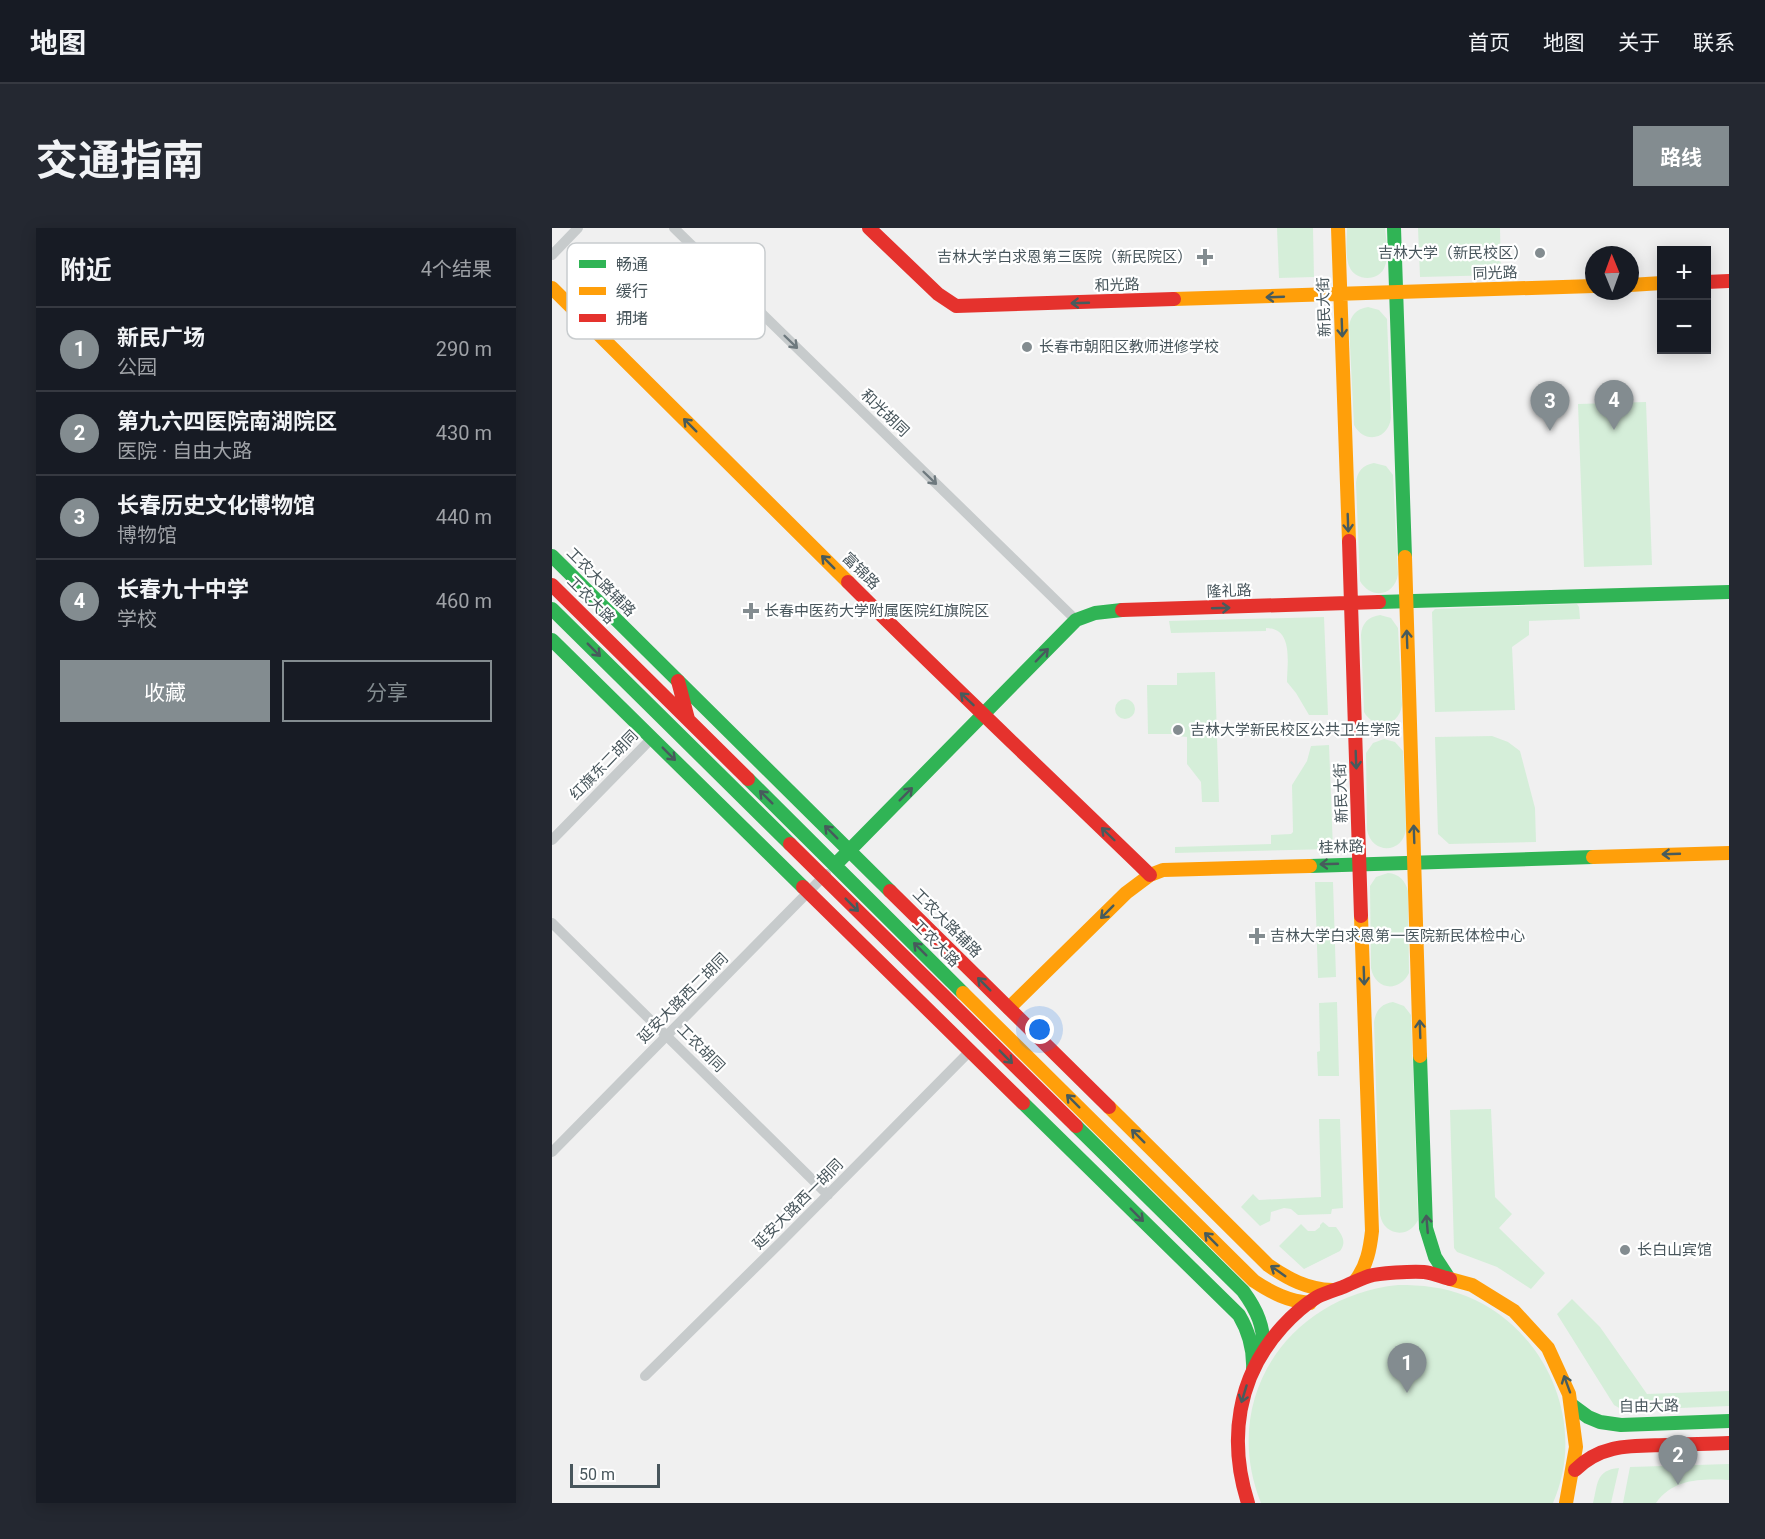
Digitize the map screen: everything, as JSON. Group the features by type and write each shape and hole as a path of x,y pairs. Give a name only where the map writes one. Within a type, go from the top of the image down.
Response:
{"street":[{"path":"552,255 578,228"},
{"name":"和光胡同","path":"674,228 689,243"},
{"name":"和光路","path":"869,228 938,294 956,306 1396,293"},
{"name":"新民大街","path":"1338,228 1372,1231 1367,1262 1363,1272 1356,1280"},
{"path":"1394,228 1426,1228 1435,1257 1448,1277"},
{"path":"1711,282 1729,281"},
{"path":"1639,285 1657,284"},
{"name":"同光路","path":"1396,293 1585,286"},
{"name":"富锦路","path":"552,288 567,303"},
{"name":"和光胡同","path":"765,317 1076,620"},
{"name":"富锦路","path":"603,339 955,688 1150,875"},
{"name":"工农大路辅路","path":"552,556 1268,1265 1300,1284 1322,1290 1332,1290"},
{"name":"工农大路","path":"552,585 1254,1281 1280,1297 1310,1303"},
{"name":"隆礼路","path":"835,865 1076,620 1088,614 1729,592"},
{"path":"552,609 1243,1291 1253,1303 1260,1318 1263,1351"},
{"path":"552,640 1239,1315 1251,1338 1254,1362 1241,1405 1236,1442 1240,1478 1248,1503"},
{"path":"678,681 688,720"},
{"name":"红旗东二胡同","path":"552,840 652,738"},
{"name":"桂林路","path":"1009,1008 1126,893 1150,875 1163,870 1729,853"},
{"name":"延安大路西二胡同","path":"552,1152 835,865"},
{"name":"工农胡同","path":"552,923 828,1195"},
{"name":"延安大路西一胡同","path":"645,1376 970,1051"},
{"path":"1252,1370 1263,1351 1284,1325 1310,1303 1356,1280 1380,1275 1416,1273 1448,1277 1471,1285 1511,1308 1532,1327 1554,1357 1563,1374 1577,1428 1575,1470 1566,1503"},
{"name":"自由大路","path":"1573,1406 1588,1417 1600,1422 1621,1425 1729,1421"},
{"path":"1575,1470 1585,1460 1596,1454 1622,1446 1729,1443"}],"green space":[{"path":"1277,228 1313,228 1314,277 1279,278"},
{"path":"1347,228 1385,228 1386,262 1378,275 1367,278 1356,275 1352,271 1347,257"},
{"path":"1418,228 1500,228 1501,275 1420,277"},
{"path":"1368,307 1379,310 1387,319 1391,418 1385,431 1375,437 1364,435 1354,425 1349,326 1355,313"},
{"path":"1646,402 1652,565 1584,567 1578,404"},
{"path":"1374,463 1386,466 1393,475 1398,574 1392,587 1382,593 1370,591 1360,581 1356,483 1361,469"},
{"path":"1577,604 1580,619 1529,621 1529,635 1512,647 1515,710 1435,712 1432,612 1435,609"},
{"path":"1380,615 1391,618 1398,628 1402,705 1396,718 1386,724 1374,722 1364,712 1361,635 1366,621"},
{"path":"1324,617 1328,715 1309,715 1287,682 1287,648 1281,634 1275,630 1266,628 1266,631 1171,633 1169,621"},
{"path":"1215,672 1219,802 1202,802 1201,782 1187,764 1187,737 1178,736 1178,734 1148,734 1147,685 1177,685 1177,673"},
{"path":"1125,699 1132,702 1135,709 1132,716 1125,719 1118,716 1115,709 1118,702"},
{"path":"1492,736 1508,742 1520,751 1535,808 1536,842 1449,844 1438,834 1435,737"},
{"path":"1384,739 1395,742 1403,751 1406,829 1399,843 1387,848 1375,844 1367,830 1366,753 1373,743"},
{"path":"1329,745 1333,849 1175,853 1175,847 1271,844 1271,835 1291,834 1293,832 1292,785 1307,761 1311,746"},
{"path":"1388,873 1401,878 1408,891 1409,973 1405,979 1394,986 1382,985 1373,975 1371,968 1370,886 1376,877"},
{"path":"1315,882 1333,882 1336,977 1318,978"},
{"path":"1337,1002 1339,1076 1318,1076 1319,1003"},
{"path":"1393,1002 1404,1006 1411,1015 1418,1220 1409,1230 1397,1233 1386,1227 1380,1215 1374,1022 1380,1008"},
{"path":"1491,1109 1495,1197 1512,1214 1499,1228 1545,1273 1531,1289 1497,1267 1457,1252 1454,1248 1450,1110"},
{"path":"1319,1119 1340,1119 1343,1208 1332,1209 1331,1214 1298,1215 1291,1209 1284,1208 1271,1212 1270,1221 1260,1226 1241,1207 1253,1194 1259,1200 1321,1197"},
{"path":"1323,1222 1329,1227 1336,1227 1343,1239 1342,1248 1304,1269 1279,1246 1301,1224 1308,1231 1315,1231"},
{"path":"1398,1285 1433,1287 1466,1296 1494,1311 1518,1331 1538,1354 1553,1382 1562,1411 1565,1441 1563,1472 1553,1503 1261,1503 1250,1464 1249,1426 1257,1391 1273,1359 1296,1331 1325,1309 1359,1293"},
{"path":"1572,1299 1600,1327 1647,1394 1729,1391 1729,1406 1630,1410 1614,1405 1557,1314"},
{"path":"1729,1464 1729,1480 1699,1480 1680,1484 1663,1495 1656,1503 1623,1503 1630,1467"},
{"path":"1619,1468 1611,1503 1593,1503 1602,1475 1611,1469"}],"traffic: fast":[{"path":"1394,228 1405,557"},
{"path":"552,556 890,891"},
{"path":"1379,602 1729,592"},
{"path":"552,609 790,844"},
{"path":"835,865 1076,620 1095,613 1122,610"},
{"path":"552,640 803,887"},
{"path":"748,779 963,993"},
{"path":"1310,866 1593,857"},
{"path":"1420,1056 1426,1228 1435,1257 1448,1277"},
{"path":"1023,1103 1239,1315 1250,1341 1253,1370"},
{"path":"1076,1126 1243,1291 1259,1320 1263,1335 1263,1351"},
{"path":"1573,1406 1588,1417 1600,1422 1621,1425 1729,1421"}],"traffic: slow":[{"path":"1338,228 1349,541"},
{"path":"1639,284 1657,283"},
{"path":"1174,299 1585,286"},
{"path":"552,288 567,303"},
{"path":"603,339 848,582"},
{"path":"1405,557 1420,1056"},
{"path":"1593,857 1729,853"},
{"path":"1009,1008 1126,893 1150,875 1163,870 1310,866"},
{"path":"1356,1280 1367,1257 1372,1231 1361,916"},
{"path":"963,993 1254,1281 1280,1296 1310,1303"},
{"path":"1109,1107 1268,1265 1298,1282 1314,1288 1332,1290"},
{"path":"1450,1279 1472,1285 1514,1311 1548,1348 1569,1394 1576,1447 1566,1503"}],"traffic: jam":[{"path":"869,228 938,294 956,306 1174,299"},
{"path":"1711,282 1729,281"},
{"path":"1349,541 1361,916"},
{"path":"848,582 1150,875"},
{"path":"552,585 748,779"},
{"path":"1122,610 1379,602"},
{"path":"678,681 688,719"},
{"path":"790,844 1076,1126"},
{"path":"803,887 1023,1103"},
{"path":"890,891 1109,1107"},
{"path":"1248,1503 1239,1456 1238,1433 1241,1410 1246,1388 1255,1367 1267,1346 1282,1327 1317,1297 1369,1276 1419,1272 1450,1279"},
{"path":"1575,1470 1596,1455 1618,1448 1729,1443"}],"place":[{"name":"吉林大学（新民校区）","path":"1540,253"},
{"name":"吉林大学白求恩第三医院（新民院区）","path":"1205,257"},
{"name":"长春市朝阳区教师进修学校","path":"1027,347"},
{"name":"长春九十中学","path":"1614,430"},
{"name":"长春历史文化博物馆","path":"1550,431"},
{"name":"长春中医药大学附属医院红旗院区","path":"751,611"},
{"name":"吉林大学新民校区公共卫生学院","path":"1178,730"},
{"name":"吉林大学白求恩第一医院新民体检中心","path":"1257,936"},
{"name":"长白山宾馆","path":"1625,1250"},
{"name":"新民广场","path":"1407,1393"},
{"name":"第九六四医院南湖院区","path":"1678,1485"}]}
